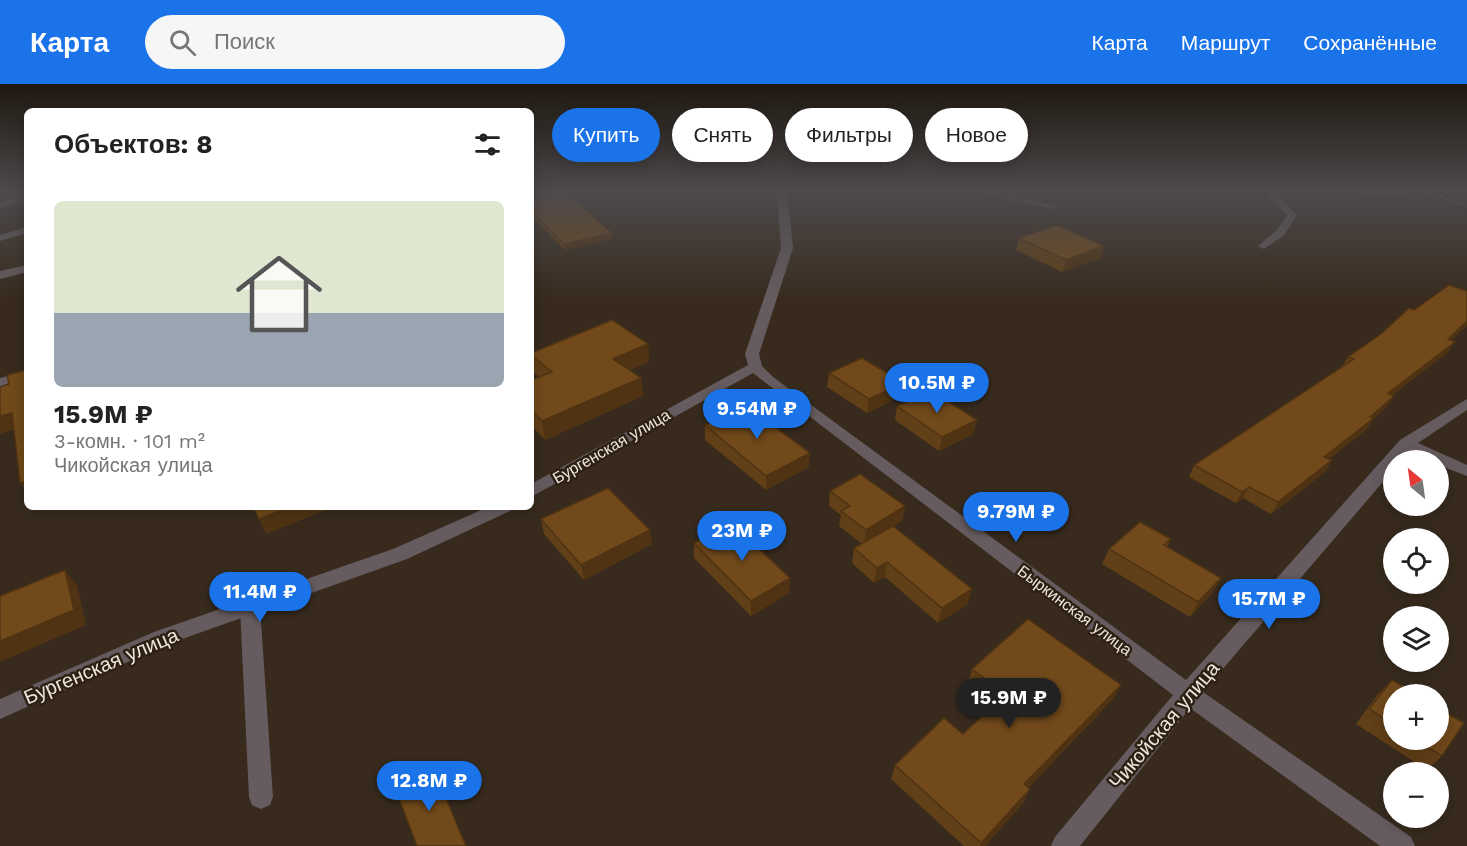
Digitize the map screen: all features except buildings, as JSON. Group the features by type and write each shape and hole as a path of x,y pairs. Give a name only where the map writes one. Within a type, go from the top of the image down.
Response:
{"street":[{"path":"755,367 752,354 787,248 785,228"},
{"path":"1264,246 1275,239 1286,228"},
{"path":"0,238 24,231"},
{"path":"0,275 24,269"},
{"name":"Бургенская улица","path":"534,489 655,420 755,367"},
{"name":"Быркинская улица","path":"755,367 778,387 1188,694 1402,846"},
{"path":"0,383 24,376"},
{"name":"Чикойская улица","path":"1064,846 1188,694 1406,444 1467,403"},
{"path":"1406,444 1467,471"},
{"name":"Бургенская улица","path":"0,709 161,638 400,554 497,510"},
{"path":"250,607 261,797"}]}
